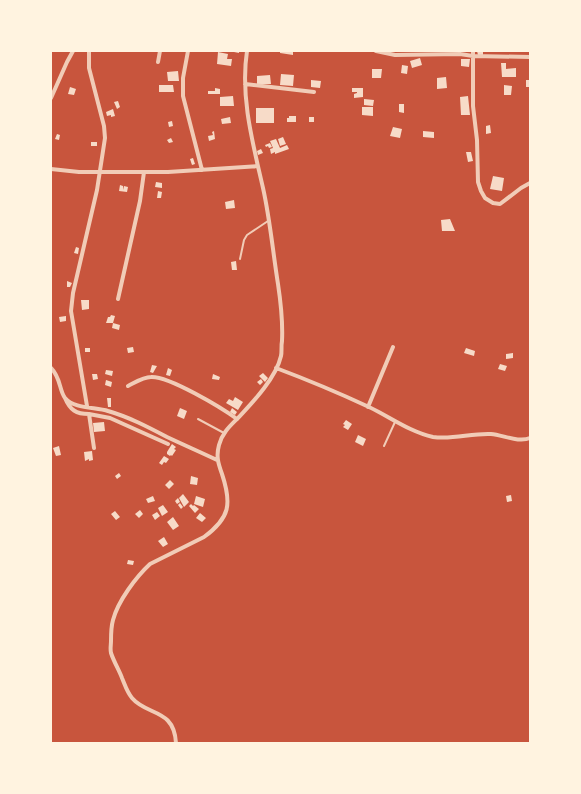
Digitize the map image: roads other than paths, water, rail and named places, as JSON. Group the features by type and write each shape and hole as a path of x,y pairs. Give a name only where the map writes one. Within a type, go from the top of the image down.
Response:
{"street":[{"path":"51,98 73,51"},
{"path":"87,406 71,304 104,150 104,126 89,68 89,51"},
{"path":"158,62 160,51"},
{"path":"188,51 183,78 184,96 202,170"},
{"path":"176,743 176,736 173,728 165,718 140,705 132,699 128,692 111,651 112,625 118,606 144,569 150,564 204,537 212,531 223,518 226,512 227,497 217,460 218,448 224,433 262,391 276,368 281,355 283,323 268,221 250,128 245,84 245,62 248,51"},
{"path":"376,51 395,55 460,54 473,56 530,57"},
{"path":"473,51 473,106 477,140 478,182 481,191 485,198 493,203 500,204 530,183"},
{"path":"245,84 314,92"},
{"path":"51,169 79,172 178,172 258,166"},
{"path":"118,300 137,214 144,172"},
{"path":"368,407 393,347"},
{"path":"51,368 71,409 81,414 110,418 168,444"},
{"path":"276,368 335,392 417,432 439,437 456,438 492,434 524,440 530,438"},
{"path":"128,386 146,378 152,377 164,379 216,405 237,419"},
{"path":"64,397 75,404 107,410 124,416 217,460"},
{"path":"89,414 94,448"}],"lane":[{"path":"240,259 244,240 247,235 268,221"},
{"path":"198,420 224,433"},
{"path":"384,446 395,421"}]}
